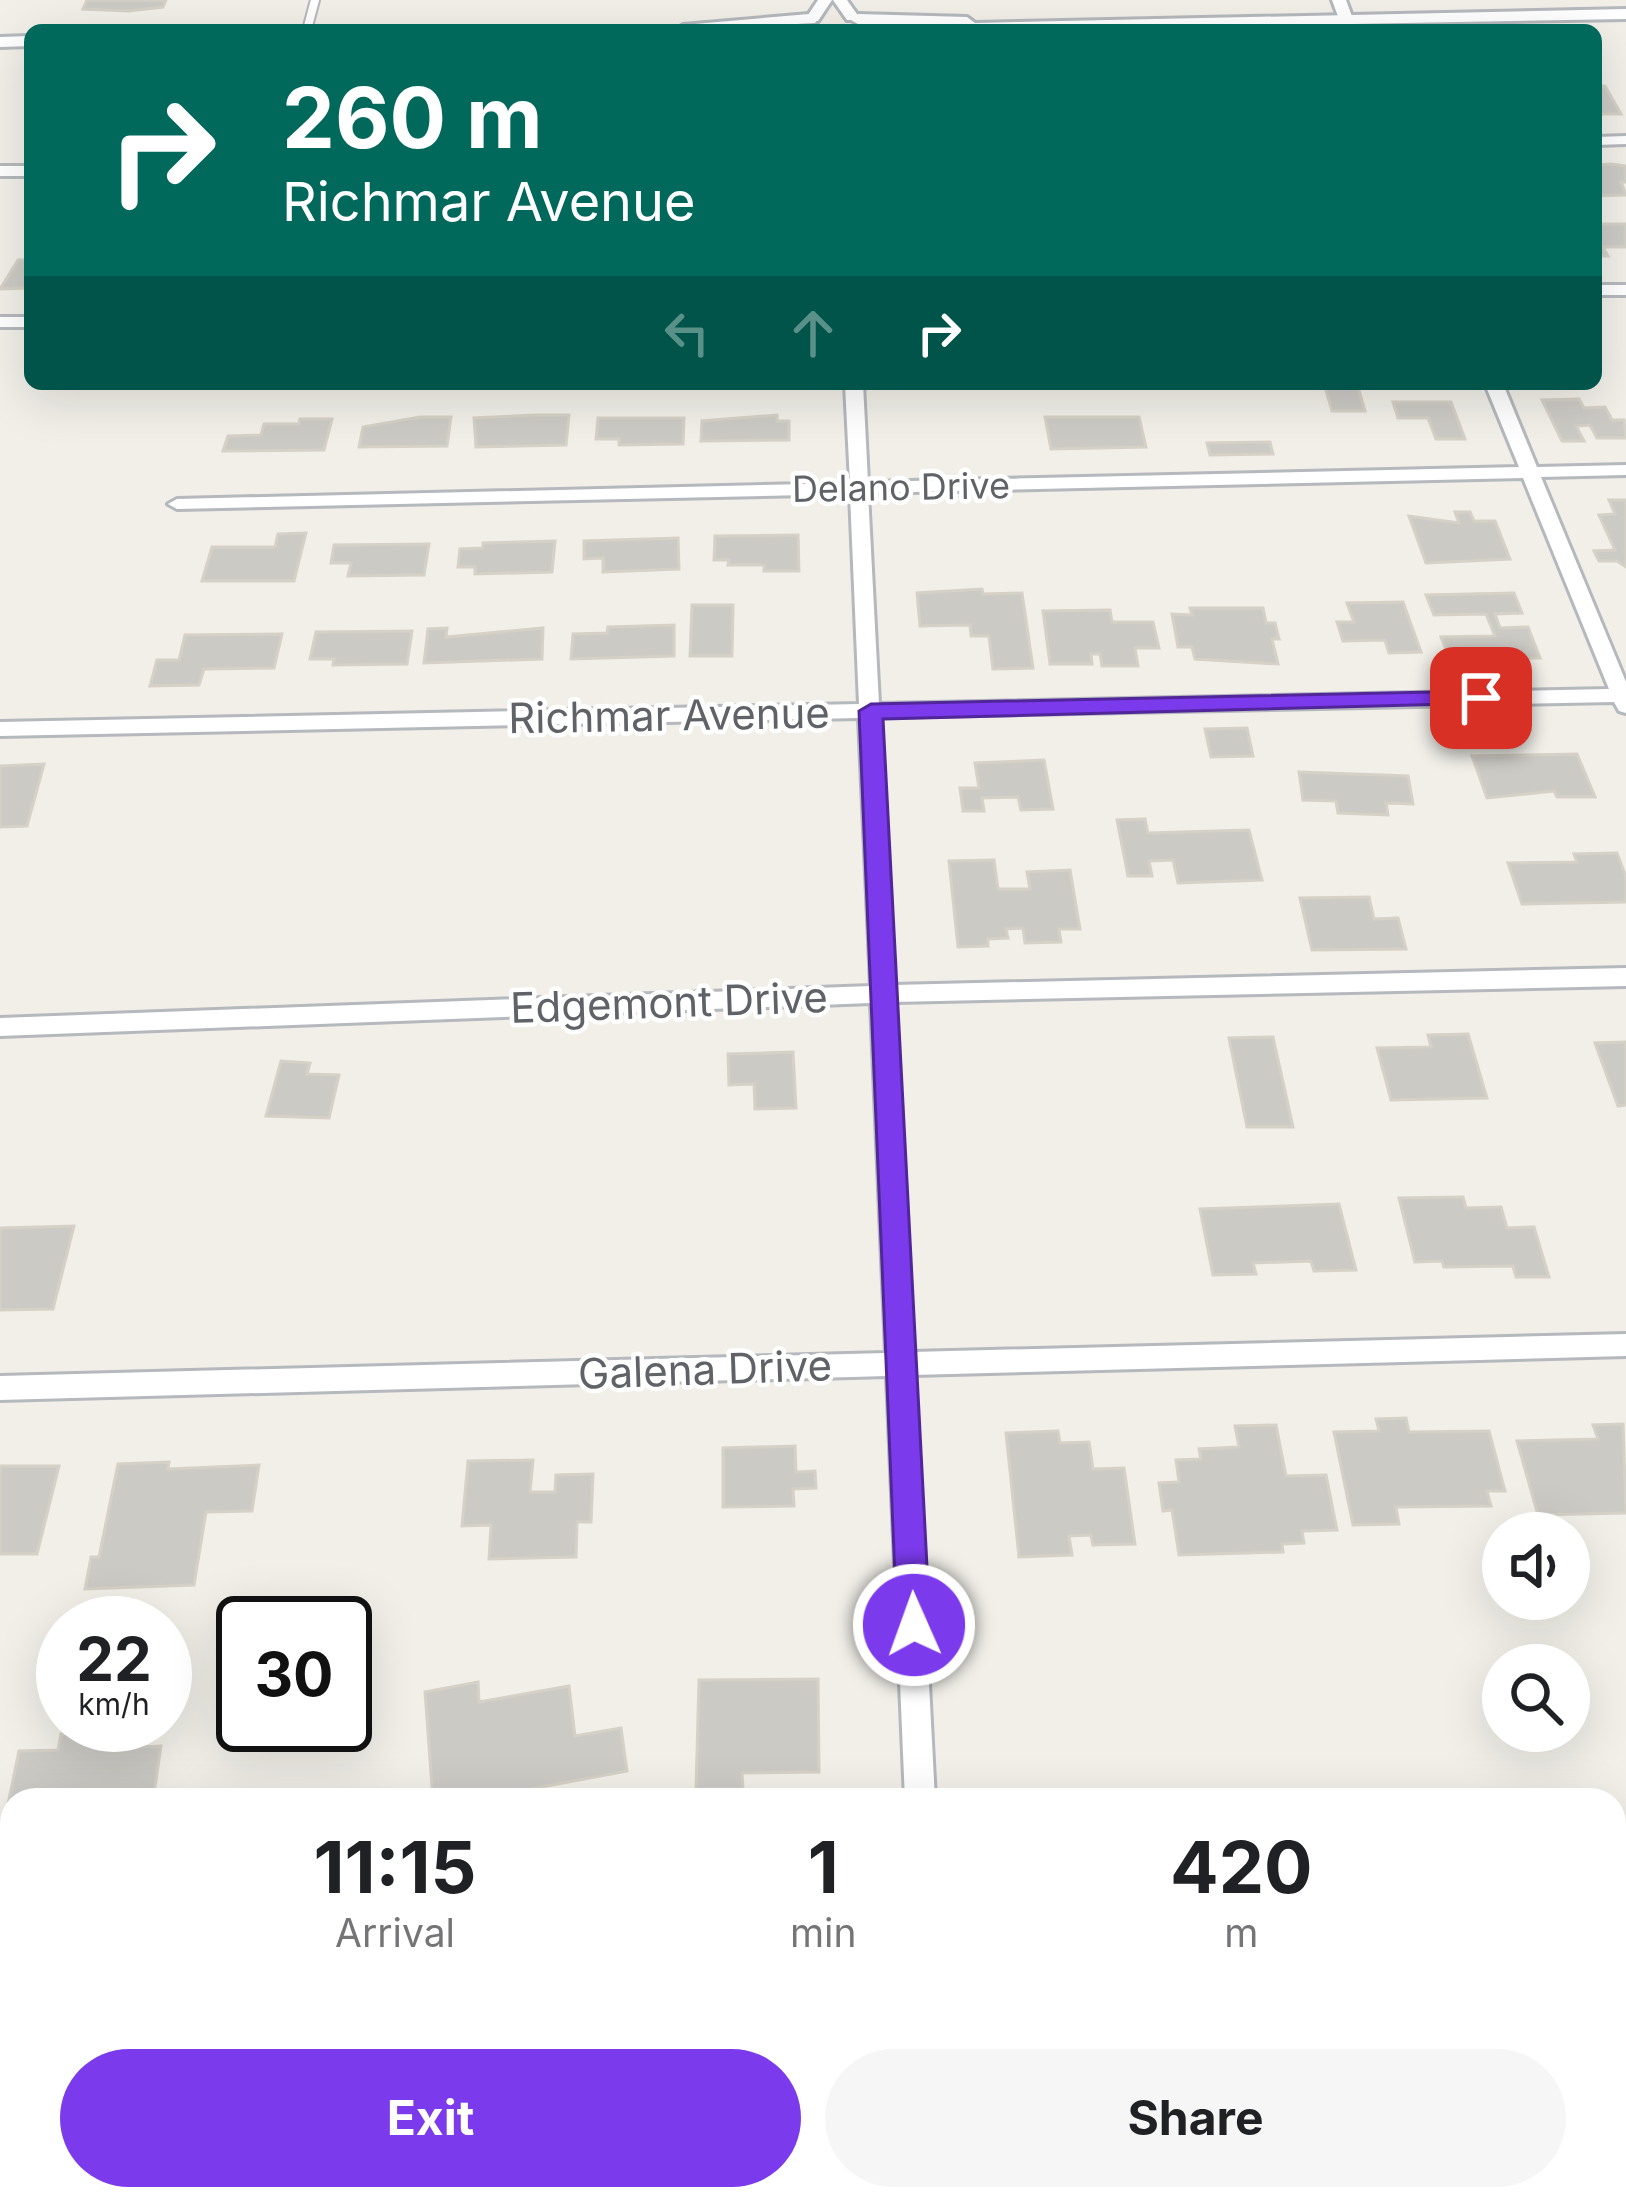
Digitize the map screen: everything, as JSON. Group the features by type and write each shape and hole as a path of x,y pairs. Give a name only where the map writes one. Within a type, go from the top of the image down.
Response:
{"street":[{"path":"808,22 824,0"},
{"path":"840,0 858,22"},
{"path":"777,24 1626,14"},
{"path":"854,390 920,1788"},
{"path":"1496,390 1624,699"},
{"name":"Delano Drive","path":"176,504 1626,470"},
{"name":"Richmar Avenue","path":"0,729 1624,699"},
{"name":"Edgemont Drive","path":"0,1027 885,994 1626,977"},
{"name":"Galena Drive","path":"0,1388 1626,1345"}],"building":[{"path":"87,0 166,0 163,7 128,11 83,9"},
{"path":"1602,86 1605,86 1621,114 1602,114"},
{"path":"1602,165 1626,166 1626,182 1621,182 1626,195 1602,196"},
{"path":"1602,224 1626,224 1626,247 1603,247 1608,256 1602,256"},
{"path":"18,260 24,260 24,288 0,289"},
{"path":"1326,390 1359,390 1365,411 1332,411"},
{"path":"1579,399 1584,408 1605,407 1612,420 1624,420 1626,438 1597,438 1590,425 1576,426 1584,441 1562,441 1542,400"},
{"path":"1393,402 1451,402 1465,439 1436,439 1428,418 1398,418"},
{"path":"569,415 566,445 476,447 474,418"},
{"path":"777,415 777,421 789,421 789,440 701,441 702,421"},
{"path":"451,417 447,446 359,447 363,427"},
{"path":"1045,417 1139,417 1146,447 1051,449"},
{"path":"598,418 684,418 683,444 619,445 619,439 596,439"},
{"path":"300,419 332,419 324,450 223,451 228,436 261,435 264,424 299,424"},
{"path":"1270,442 1273,454 1210,455 1207,443"},
{"path":"1609,500 1626,500 1626,567 1617,561 1599,561 1594,551 1615,550 1599,515 1615,514"},
{"path":"1455,512 1470,512 1474,521 1495,521 1510,559 1426,563 1409,516 1459,523"},
{"path":"306,533 294,581 202,581 212,547 275,547 278,534"},
{"path":"798,535 799,571 764,571 764,565 714,560 715,536"},
{"path":"678,538 679,569 603,572 603,558 584,559 584,541"},
{"path":"555,541 552,572 475,574 475,567 458,567 460,549 483,548 483,543"},
{"path":"429,544 424,575 348,576 351,563 331,563 334,545"},
{"path":"982,589 983,594 1022,593 1033,668 993,669 989,636 971,636 970,625 920,626 917,593"},
{"path":"1514,593 1522,613 1495,614 1500,628 1528,627 1540,658 1450,660 1441,637 1495,636 1486,614 1434,615 1426,595"},
{"path":"1403,602 1421,652 1389,653 1385,640 1343,641 1337,622 1354,622 1347,603"},
{"path":"692,605 733,605 732,656 690,656"},
{"path":"1190,608 1263,608 1266,623 1275,623 1279,639 1272,639 1278,664 1195,659 1192,647 1178,647 1172,614 1192,615"},
{"path":"1110,610 1112,622 1153,622 1159,648 1135,648 1138,666 1102,666 1100,654 1091,654 1092,664 1050,664 1043,611"},
{"path":"674,625 674,656 571,659 573,634 607,633 608,627"},
{"path":"447,628 446,637 543,628 542,659 424,663 428,629"},
{"path":"412,631 407,664 333,665 334,659 310,659 316,632"},
{"path":"282,634 274,668 204,669 199,685 150,686 157,660 179,660 185,635"},
{"path":"1247,728 1253,756 1211,757 1205,729"},
{"path":"1577,754 1595,797 1557,797 1554,791 1487,798 1472,756"},
{"path":"1044,760 1053,809 1021,810 1018,797 982,798 984,811 963,811 960,788 979,788 975,763"},
{"path":"44,764 27,826 0,827 0,766"},
{"path":"1299,772 1408,776 1413,804 1386,803 1388,815 1338,813 1336,801 1303,800"},
{"path":"1145,819 1148,833 1249,830 1262,880 1178,883 1173,860 1149,861 1152,876 1128,876 1117,820"},
{"path":"1617,853 1626,877 1626,902 1522,904 1508,863 1577,862 1574,854"},
{"path":"994,860 998,889 1030,889 1027,872 1070,870 1080,929 1059,929 1061,942 1025,943 1023,928 1006,929 1008,938 988,939 988,946 958,947 949,861"},
{"path":"1369,897 1374,919 1398,918 1406,949 1312,950 1300,898"},
{"path":"1468,1034 1487,1098 1391,1100 1377,1048 1431,1047 1428,1035"},
{"path":"1273,1037 1293,1127 1247,1127 1229,1038"},
{"path":"1626,1042 1626,1105 1618,1106 1595,1043"},
{"path":"793,1052 796,1108 755,1109 754,1084 729,1085 728,1054"},
{"path":"281,1061 310,1063 307,1074 339,1075 329,1118 266,1116"},
{"path":"1463,1197 1466,1208 1501,1207 1507,1228 1534,1227 1549,1277 1516,1277 1513,1266 1444,1267 1442,1261 1415,1262 1399,1198"},
{"path":"1339,1204 1356,1270 1314,1271 1311,1261 1253,1263 1256,1274 1213,1275 1200,1209"},
{"path":"74,1226 53,1309 0,1310 0,1228"},
{"path":"1406,1418 1409,1432 1489,1431 1505,1491 1487,1491 1491,1506 1396,1507 1399,1524 1353,1525 1334,1432 1379,1431 1376,1419"},
{"path":"1623,1424 1626,1513 1537,1512 1517,1441 1598,1439 1593,1425"},
{"path":"1276,1425 1286,1476 1326,1475 1337,1530 1302,1531 1304,1543 1282,1544 1283,1552 1179,1555 1172,1510 1163,1511 1159,1483 1179,1482 1176,1460 1201,1459 1199,1449 1239,1447 1235,1426"},
{"path":"1058,1431 1060,1443 1089,1442 1093,1469 1124,1468 1135,1544 1093,1545 1091,1535 1069,1536 1072,1555 1019,1557 1006,1433"},
{"path":"795,1446 796,1472 815,1471 816,1488 793,1489 794,1506 723,1507 723,1448"},
{"path":"533,1460 530,1492 555,1492 556,1475 593,1474 591,1522 577,1522 576,1557 489,1559 491,1525 462,1526 468,1461"},
{"path":"169,1462 168,1469 259,1465 252,1511 206,1512 194,1585 85,1589 91,1557 99,1557 118,1464"},
{"path":"0,1466 59,1466 37,1554 0,1554"},
{"path":"818,1679 819,1772 742,1773 743,1788 696,1788 699,1680"},
{"path":"478,1682 479,1702 569,1686 575,1736 621,1728 627,1771 536,1788 432,1788 425,1692"},
{"path":"19,1751 160,1752 155,1788 11,1788"}],"route":[{"path":"914,1625 871,711 1481,698"}]}
